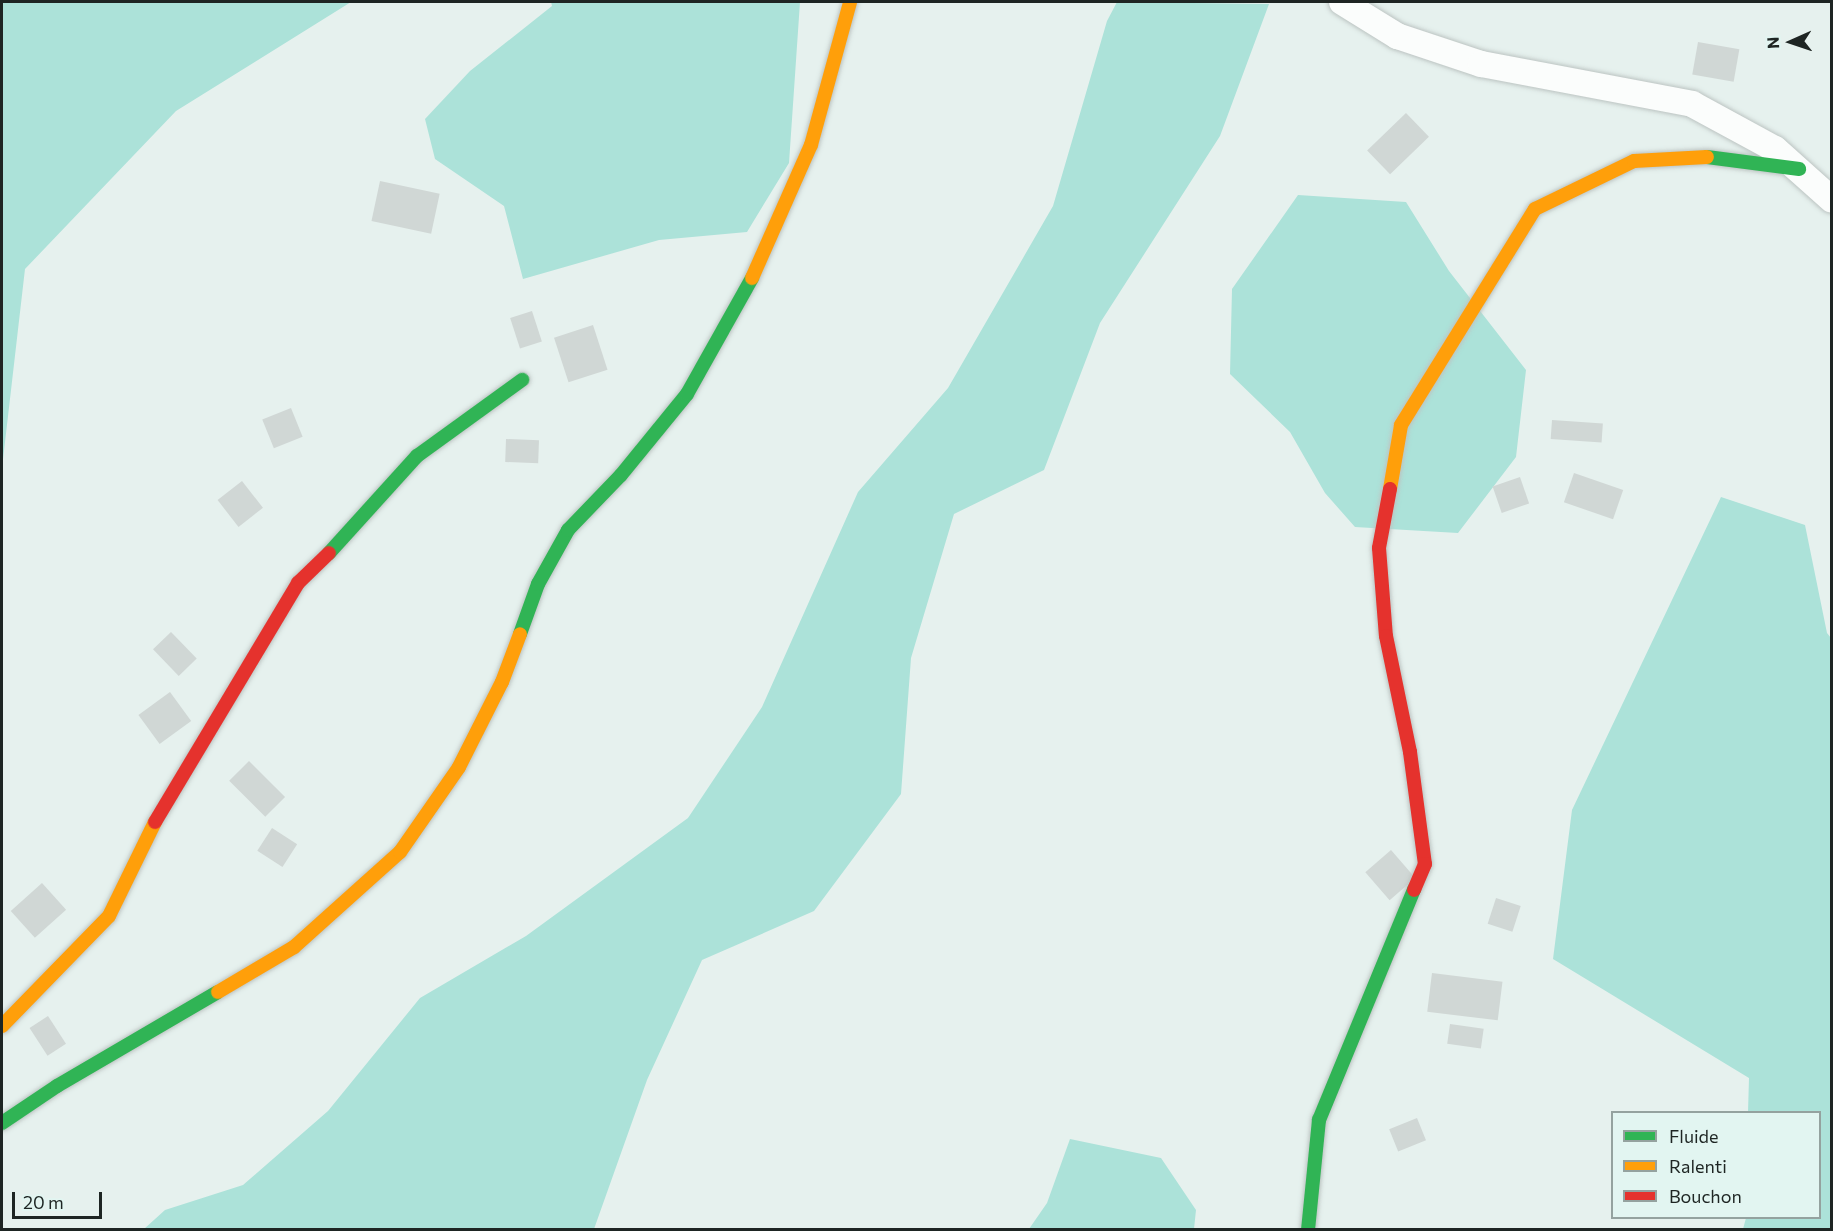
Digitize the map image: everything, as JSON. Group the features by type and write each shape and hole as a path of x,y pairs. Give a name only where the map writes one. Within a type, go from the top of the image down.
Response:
{"street":[{"path":"2,1123 57,1086 294,947 400,852 459,767 502,682 538,584 568,530 621,475 687,394 745,294 811,145 850,2"},
{"path":"1342,2 1397,36 1481,64 1692,104 1775,149 1832,200"},
{"path":"1308,1230 1319,1120 1425,864 1410,752 1386,636 1379,548 1401,425 1535,209 1634,161 1696,156 1799,169"},
{"path":"2,1026 109,916 164,803 298,583 356,526 417,456 522,380"}],"shaded area":[{"path":"2,2 351,2 176,111 25,269 2,468"},
{"path":"551,2 800,2 789,163 747,232 659,240 523,279 504,206 435,159 425,119 470,71 552,6"},
{"path":"1117,2 1269,4 1220,136 1100,323 1044,470 954,514 911,658 901,794 814,911 702,960 647,1080 594,1229 144,1229 165,1210 243,1185 328,1111 420,998 526,936 688,818 762,707 858,492 948,388 1053,206 1107,21"},
{"path":"1298,195 1406,202 1449,271 1526,370 1516,457 1458,533 1355,527 1325,493 1290,432 1230,374 1232,289"},
{"path":"1721,497 1805,525 1827,633 1831,638 1831,1229 1743,1229 1746,1219 1821,1219 1821,1111 1748,1111 1749,1078 1553,959 1572,810"},
{"path":"1070,1139 1161,1158 1196,1210 1194,1229 1029,1229 1047,1203"}],"building":[{"path":"1698,42 1739,49 1734,82 1692,74"},
{"path":"1406,113 1429,137 1390,174 1367,151"},
{"path":"380,181 440,194 431,234 371,221"},
{"path":"532,311 542,341 520,349 510,318"},
{"path":"593,325 608,370 569,382 554,338"},
{"path":"291,408 303,437 274,448 262,420"},
{"path":"1552,420 1603,424 1602,443 1551,439"},
{"path":"506,439 539,440 538,463 505,462"},
{"path":"1574,473 1623,490 1613,519 1564,502"},
{"path":"1520,477 1529,503 1502,513 1493,486"},
{"path":"242,481 263,508 239,527 218,500"},
{"path":"171,632 197,659 179,676 153,649"},
{"path":"170,692 191,721 160,744 138,715"},
{"path":"249,761 285,797 265,817 229,781"},
{"path":"272,828 297,844 282,867 257,851"},
{"path":"1391,850 1415,878 1390,900 1365,872"},
{"path":"42,883 66,910 35,938 11,911"},
{"path":"1496,898 1521,906 1512,932 1488,924"},
{"path":"1432,973 1502,982 1498,1020 1427,1012"},
{"path":"48,1016 66,1044 48,1056 30,1028"},
{"path":"1450,1024 1484,1029 1481,1049 1447,1044"},
{"path":"1417,1118 1426,1140 1398,1151 1389,1129"}],"traffic: fast":[{"path":"1707,157 1799,169"},
{"path":"520,634 538,584 568,530 621,475 687,394 752,278"},
{"path":"329,553 417,456 522,380"},
{"path":"1308,1230 1319,1120 1414,890"},
{"path":"2,1123 57,1086 218,992"}],"traffic: slow":[{"path":"752,278 811,145 850,2"},
{"path":"1390,489 1401,425 1535,209 1634,161 1707,157"},
{"path":"218,992 294,947 400,852 459,767 502,682 520,634"},
{"path":"2,1026 109,916 155,822"}],"traffic: jam":[{"path":"1390,489 1379,548 1386,636 1410,752 1425,864 1414,890"},
{"path":"155,822 298,583 329,553"}]}
